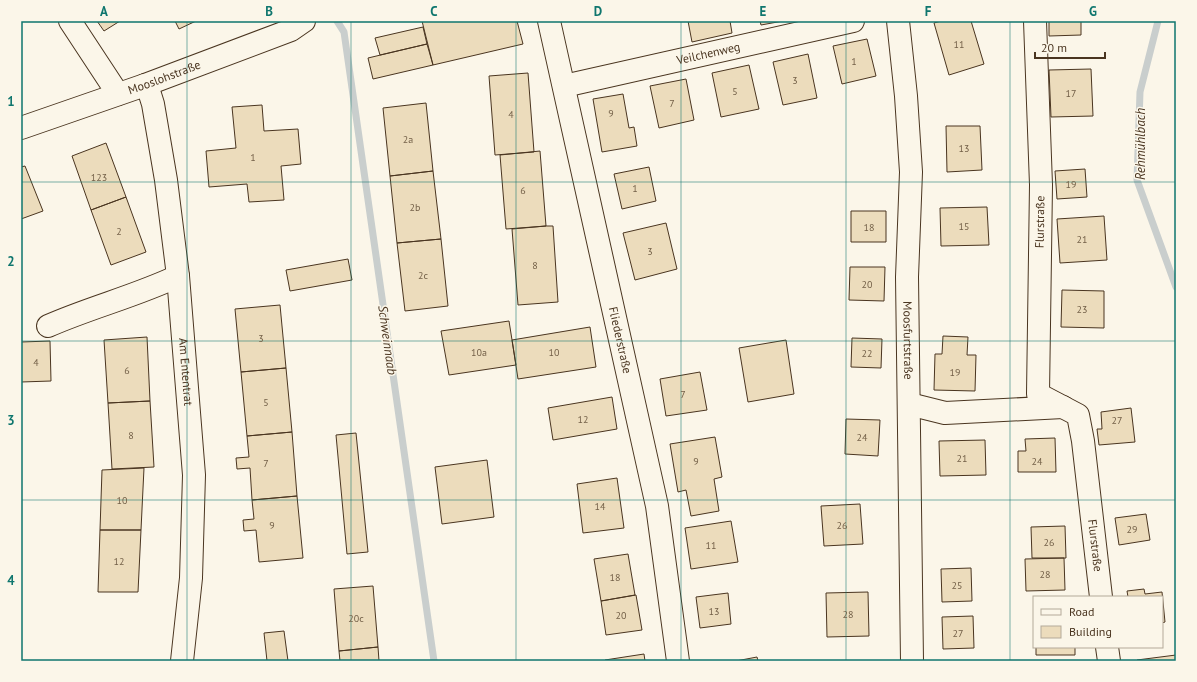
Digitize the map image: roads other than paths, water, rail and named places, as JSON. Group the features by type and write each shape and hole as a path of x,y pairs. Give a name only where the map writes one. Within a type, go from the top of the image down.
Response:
{"street":[{"path":"70,21 118,94"},
{"name":"Fliederstraße","path":"549,21 657,506 678,661"},
{"name":"Veilchenweg","path":"564,86 853,21"},
{"name":"Moosfurtstraße","path":"898,21 911,172 907,277 912,661"},
{"name":"Flurstraße","path":"1035,21 1040,185 1038,394 1078,415 1101,596"},
{"name":"Mooslohstraße","path":"21,128 145,85 298,26"},
{"name":"Am Ententrat","path":"145,85 148,88 152,104 166,180 178,276 194,475 192,578 182,661"},
{"path":"48,326 82,311 147,290 178,276"},
{"path":"909,404 945,413 1065,407"},
{"path":"1107,648 1109,661"}],"waterway":[{"name":"Schweinnaab","path":"337,21 344,32 434,661"},
{"name":"Rehmühlbach","path":"1158,21 1140,92 1137,180 1176,287"}]}
